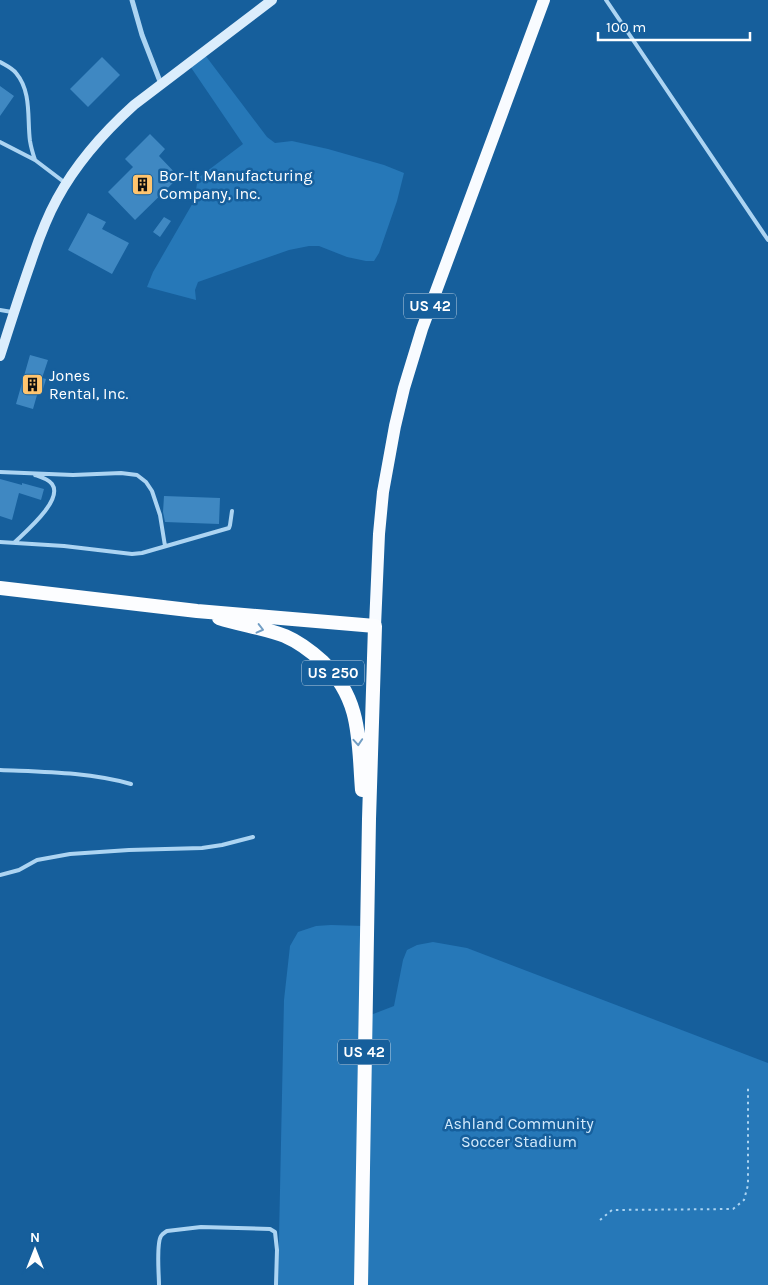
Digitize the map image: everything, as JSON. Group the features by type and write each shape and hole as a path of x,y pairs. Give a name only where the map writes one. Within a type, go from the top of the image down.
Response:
{"highway":[{"name":"US 250","path":"0,588 196,611 375,626"},
{"name":"US 250","path":"196,611 238,624 265,629 286,637 302,645 333,672 344,688 358,728 362,797 369,819"},
{"name":"US 42","path":"360,1285 369,819 375,626"}],"main road":[{"path":"0,356 22,287 56,199 84,156 108,129 134,105 272,0"},
{"name":"US 42","path":"375,626 383,492 404,388 422,329 544,0"}],"street":[{"path":"132,0 142,35 161,84"}],"lane":[{"path":"606,0 768,240"},
{"path":"0,62 15,72 24,89 29,112 30,142 35,160"},
{"path":"0,142 35,160 66,184"},
{"path":"0,310 14,312"},
{"path":"0,472 73,475 122,473 137,475 146,482 152,491 160,516 165,546"},
{"path":"14,543 45,511 52,501 54,494 54,488 51,483 46,479 30,474"},
{"path":"0,542 64,546 132,554 142,553 229,528 232,511"},
{"path":"0,770 77,774 131,784"},
{"path":"0,875 19,870 37,860 70,854 202,848 252,837"},
{"path":"159,1285 159,1245 162,1234 167,1231 201,1227 270,1229 275,1232 278,1250 276,1285"}],"path":[{"path":"600,1220 612,1210 733,1209 744,1200 748,1185 748,1086"}],"green space":[{"path":"205,55 267,137 275,143 292,141 328,149 384,165 404,173 397,201 379,253 374,261 347,257 319,246 309,246 289,250 198,282 195,290 196,300 147,287 153,272 194,201 198,178 243,144 190,66"},
{"path":"316,926 364,926 358,1285 278,1285 284,1000 290,946 298,932"},
{"name":"Ashland Community Soccer Stadium","path":"433,942 467,948 768,1063 768,1285 364,1285 368,1016 394,1006 403,960 407,950 417,945"}],"building":[{"path":"102,57 120,75 88,107 70,89"},
{"path":"0,86 14,96 0,116"},
{"name":"Bor-It Manufacturing Company, Inc.","path":"150,134 165,149 159,156 179,177 135,220 108,192 133,167 125,159"},
{"path":"88,213 106,222 102,229 129,243 112,274 68,250"},
{"path":"164,217 171,221 160,237 153,232"},
{"name":"Jones Rental, Inc.","path":"30,355 48,360 42,378 46,379 43,389 39,388 33,409 16,404"},
{"path":"0,479 44,489 41,500 19,493 12,520 0,516"},
{"path":"164,496 220,498 219,524 165,522 163,512"}],"place":[{"name":"Bor-It Manufacturing Company, Inc.","path":"143,184"},
{"name":"Jones Rental, Inc.","path":"33,384"}]}
